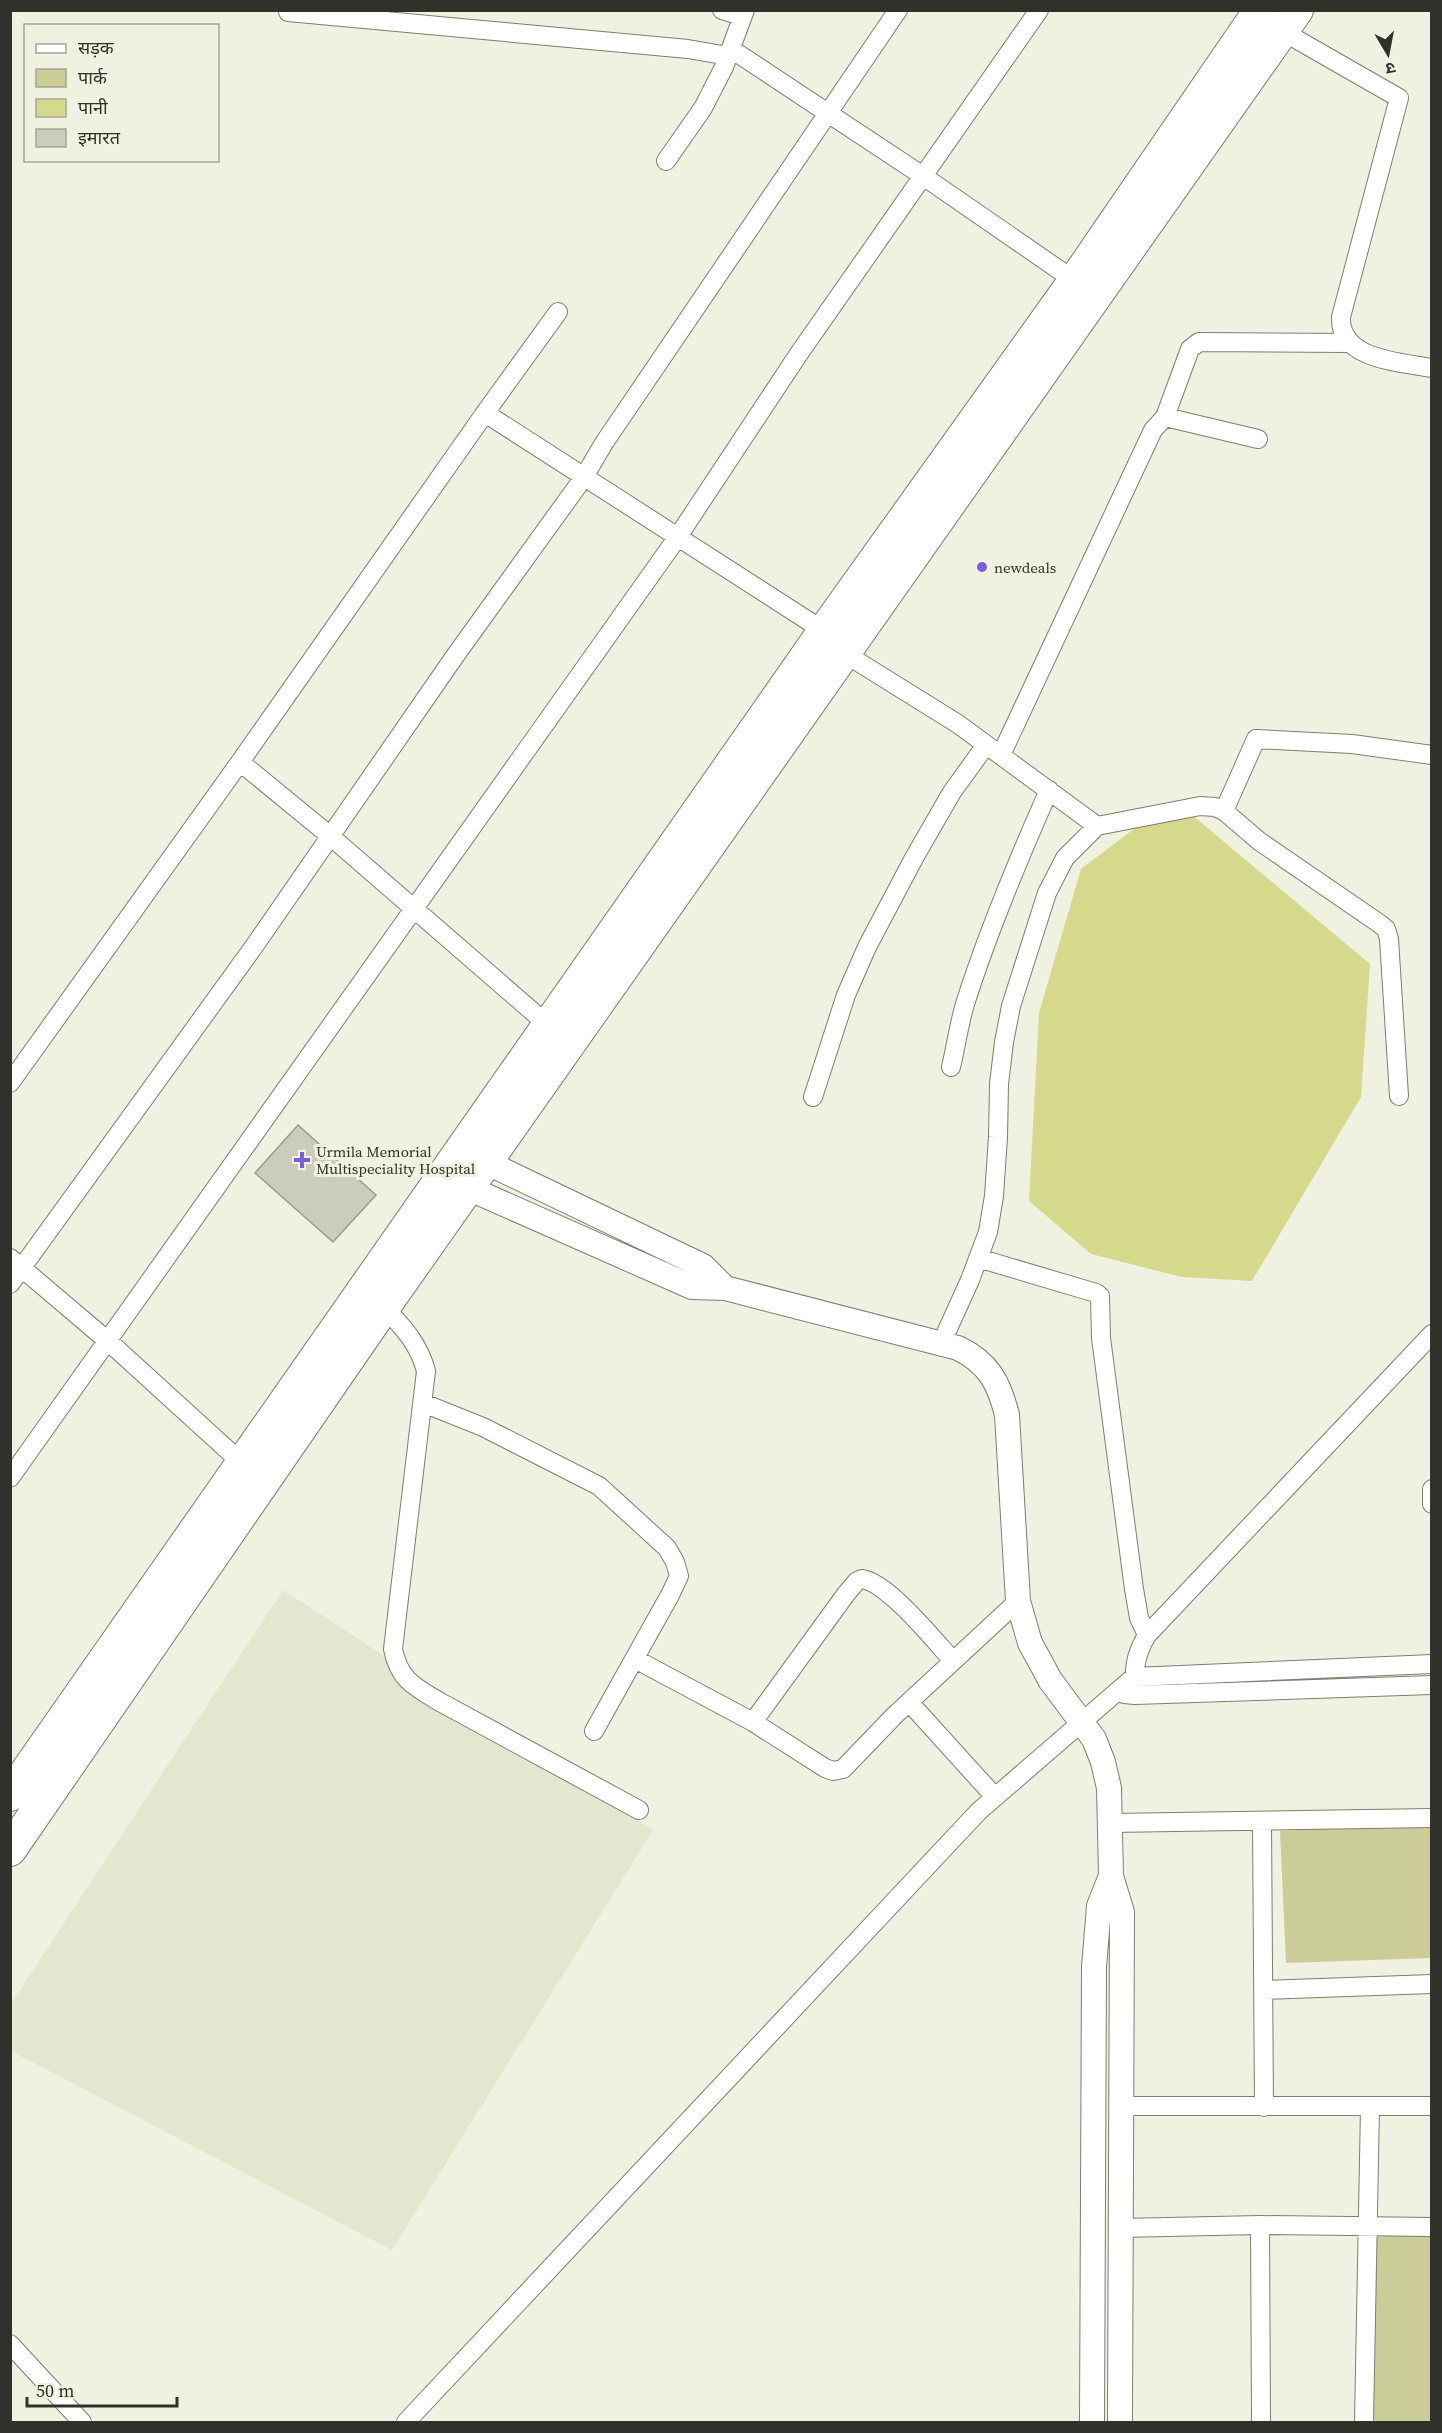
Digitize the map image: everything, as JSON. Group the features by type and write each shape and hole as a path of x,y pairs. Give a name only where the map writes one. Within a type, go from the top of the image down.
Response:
{"highway":[{"path":"13,1784 243,1464 465,1169 834,642 1280,17"},
{"path":"10,1850 384,1307 548,1025 834,642"}],"street":[{"path":"666,161 703,108 729,52 743,13 722,10"},
{"path":"10,1284 17,1263 255,945 329,836 584,477 604,443 898,10"},
{"path":"10,1478 109,1342 677,538 798,355 1039,10"},
{"path":"288,12 729,52 923,176 1086,288"},
{"path":"1280,17 1399,98 1341,317 1341,327 1351,343 1366,355 1431,368"},
{"path":"10,1083 558,312"},
{"path":"813,1097 846,995 867,947 952,792 993,750 1153,430 1165,417 1190,349 1199,342 1351,343"},
{"path":"485,412 958,724 1097,826"},
{"path":"1165,417 1258,439"},
{"path":"1224,812 1256,739 1352,744 1431,755"},
{"path":"240,762 548,1025"},
{"path":"951,1067 965,1006 980,961 1019,857 1049,790"},
{"path":"941,1344 988,1232 994,1196 999,1084 1011,1006 1047,893 1065,858 1097,826 1200,806 1215,807 1259,841 1386,929 1389,939 1399,1096"},
{"path":"465,1169 692,1287 725,1288 958,1348 975,1356 993,1377 1002,1396 1007,1415 1018,1601 1030,1642 1050,1680 1094,1739 1103,1762 1109,1788 1111,1876 1122,1912 1120,2422"},
{"path":"978,1258 1100,1296 1101,1338 1134,1589 1139,1618 1147,1635"},
{"path":"17,1263 109,1342 243,1464"},
{"path":"384,1307 410,1334 422,1355 426,1371 393,1649 398,1668 414,1687 639,1810"},
{"path":"1135,1686 1138,1651 1147,1635 1431,1334"},
{"path":"423,1404 483,1427 599,1486 667,1548 675,1562 679,1576 594,1731"},
{"path":"1431,1489 1431,1504"},
{"path":"753,1722 846,1594 857,1581 862,1579 872,1582 905,1608 953,1661"},
{"path":"635,1659 753,1722 825,1768 838,1771 843,1769 909,1702 1018,1601"},
{"path":"406,2422 979,1811 1116,1692 1135,1686 1431,1664"},
{"path":"1135,1686 1431,1685"},
{"path":"909,1702 995,1797"},
{"path":"1111,1822 1431,1818"},
{"path":"1262,1821 1264,2107"},
{"path":"1092,2422 1095,1967 1099,1906 1111,1876"},
{"path":"1264,1990 1431,1984"},
{"path":"1122,2106 1431,2106"},
{"path":"1364,2422 1370,2107"},
{"path":"1093,2246 1121,2236 1260,2225 1431,2227"},
{"path":"1260,2225 1261,2422"},
{"path":"10,2344 82,2422"}],"shaded area":[{"path":"283,1590 653,1830 392,2250 11,2051 10,2005"}],"green space":[{"path":"1431,1824 1431,1958 1286,1963 1280,1831"},
{"path":"1431,2233 1431,2422 1372,2422 1376,2234"}],"water":[{"path":"1191,814 1370,964 1361,1097 1252,1281 1182,1277 1091,1254 1029,1201 1039,1013 1081,869 1147,819"}],"building":[{"path":"298,1125 376,1195 333,1242 255,1173"}],"place":[{"name":"newdeals","path":"982,567"},
{"name":"Urmila Memorial Multispeciality Hospital","path":"302,1160"}]}
